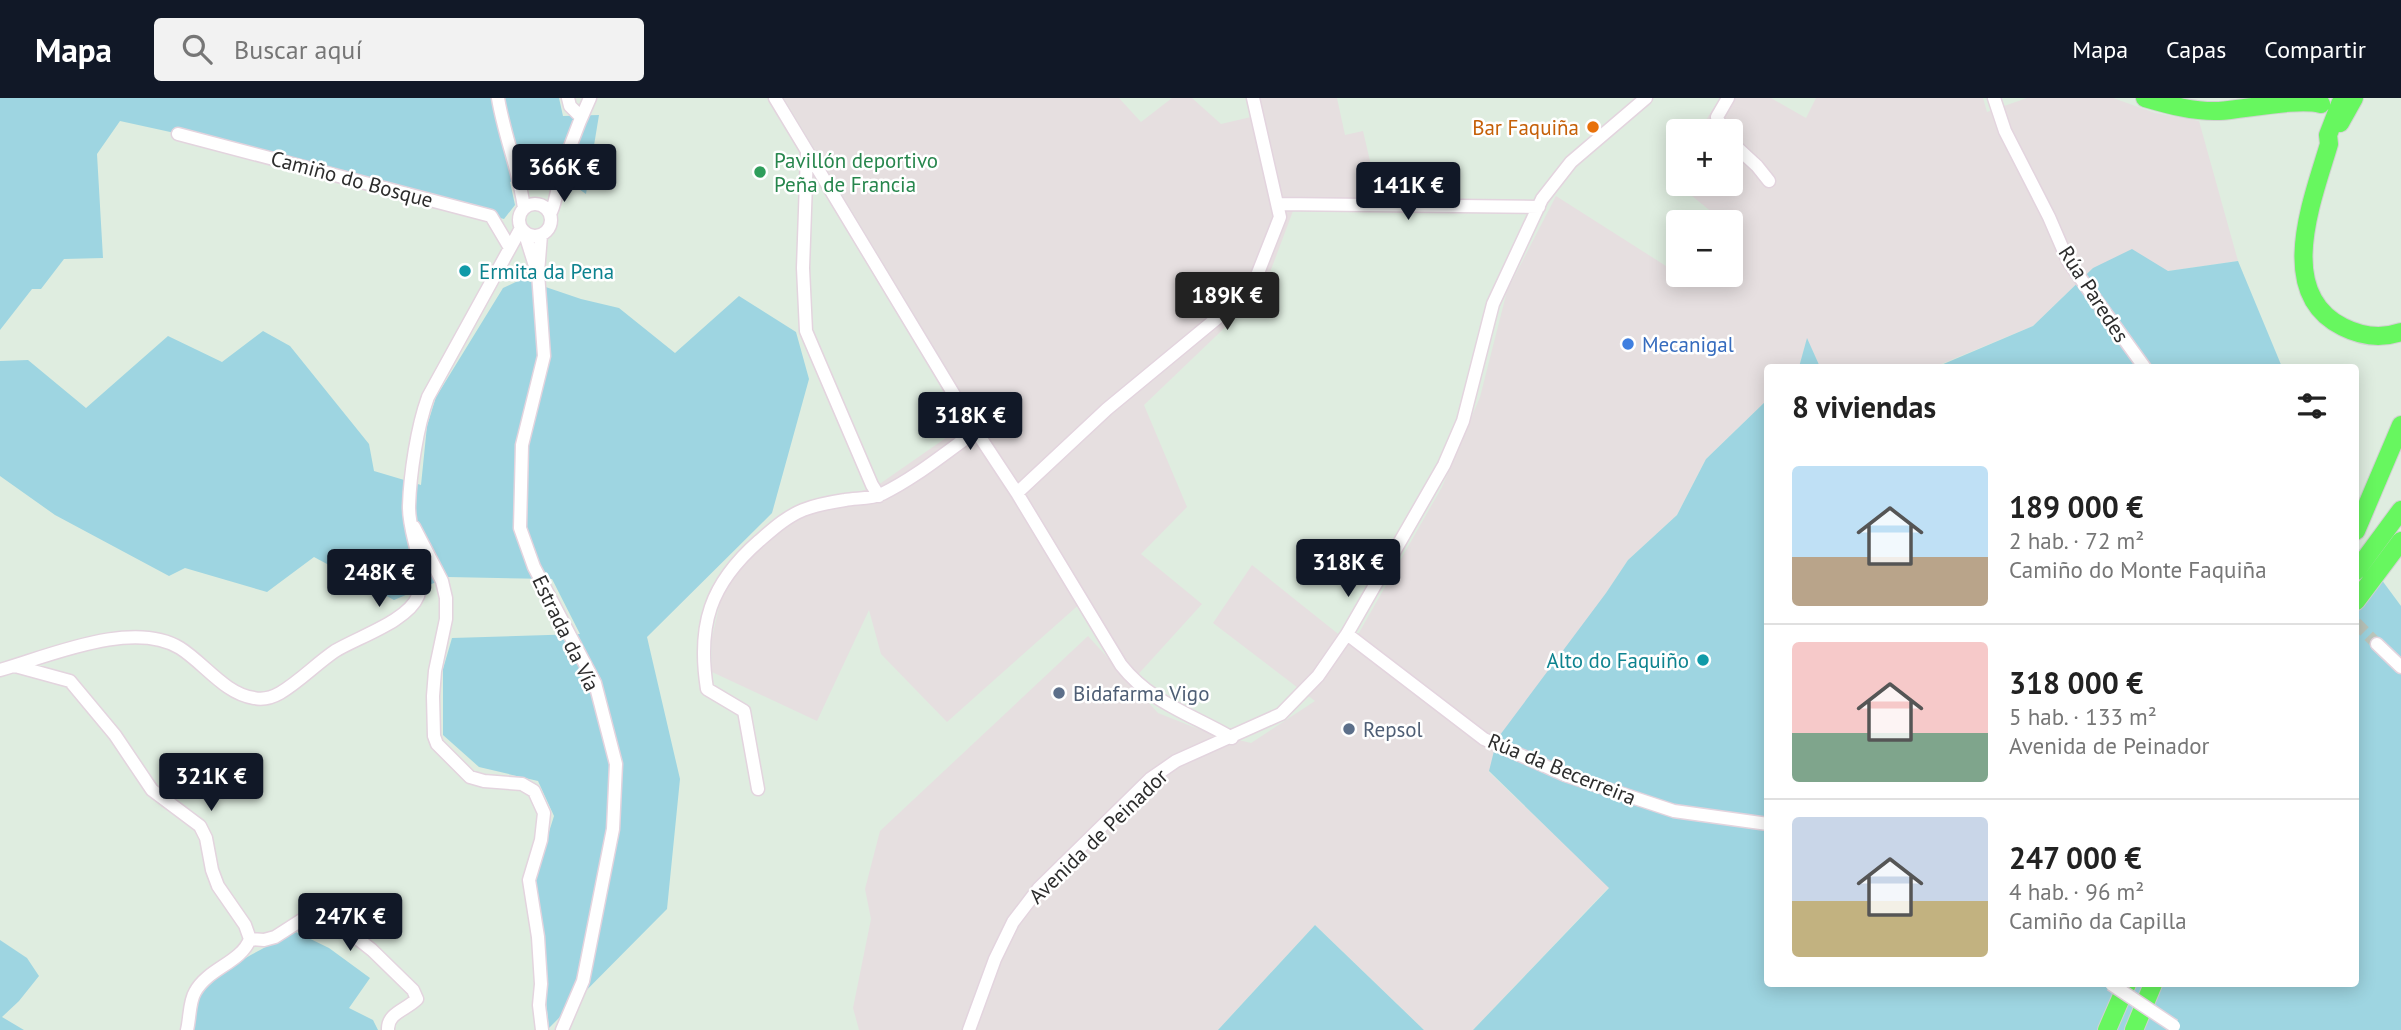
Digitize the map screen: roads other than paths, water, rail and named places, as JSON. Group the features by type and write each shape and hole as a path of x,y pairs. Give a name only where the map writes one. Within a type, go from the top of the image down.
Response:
{"highway":[{"path":"2145,98 2184,109 2217,111 2275,101 2320,101 2330,108 2345,100"},
{"path":"2345,100 2328,135 2329,144 2308,221 2303,258 2304,277 2311,296 2333,322 2354,332 2374,336 2401,332"},
{"path":"2359,524 2401,425"},
{"path":"2359,567 2401,510"},
{"path":"2359,597 2401,541"},
{"path":"2359,598 2401,559"},
{"path":"2107,1030 2126,987"},
{"path":"2134,1030 2152,987"}],"street":[{"path":"498,98 506,140 521,185 550,225 541,235 538,273"},
{"path":"568,98 570,106 581,117"},
{"path":"538,273 522,229 520,215 556,202 557,189 590,98"},
{"path":"775,98 921,337 975,431 1017,493 1121,665 1133,680 1157,700 1232,738"},
{"path":"1017,493 1107,409 1239,300 1256,278 1280,218 1253,98"},
{"name":"Avenida de Peinador","path":"969,1030 995,959 1013,922 1038,888 1150,779 1176,761 1281,714 1318,676 1347,634 1444,465 1463,421 1493,304 1539,207 1571,162 1646,98"},
{"path":"1718,119 1728,98"},
{"name":"Rúa Paredes","path":"1994,98 2005,131 2068,261 2143,364"},
{"name":"Camiño do Bosque","path":"178,134 491,216 510,248"},
{"path":"807,152 803,268 806,331 866,472 879,496"},
{"path":"1743,153 1769,181"},
{"path":"1278,204 1539,207"},
{"path":"0,670 104,640 126,637 157,639 179,647 236,692 254,698 265,698 277,695 337,650 401,615 412,606 418,595 420,581 409,507 421,418 428,397 522,229"},
{"path":"522,229 532,236 541,235"},
{"name":"Estrada da Vía","path":"538,273 544,356 522,445 520,528 534,567 595,683 615,764 614,829 583,981 562,1030"},
{"path":"758,789 744,711 707,689 703,641 708,614 721,586 734,565 782,521 804,510 843,500 879,496 920,471 975,431"},
{"path":"410,519 442,581 446,598 446,619 435,671 434,736 438,744 470,777 522,784 534,791 544,813 541,840 529,880 538,937 541,984 538,1004 542,1030"},
{"name":"Rúa da Becerreira","path":"1347,634 1484,739 1565,775 1674,811 1764,823"},
{"path":"2377,644 2401,667"},
{"path":"14,666 70,681 115,735 152,790 200,826 206,838 218,886 245,925 250,939 246,949 207,976 193,993 187,1030"},
{"path":"250,939 264,940 275,937 303,919 313,919 348,931 413,990 417,999 390,1018 388,1030"},
{"path":"2115,987 2176,1028"}],"tunnel":[{"path":"2359,626 2377,644"}],"place":[{"name":"Bar Faquiña","path":"1593,127"},
{"name":"Pavillón deportivo Peña de Francia","path":"760,172"},
{"name":"Ermita da Pena","path":"465,271"},
{"name":"Mecanigal","path":"1628,344"},
{"name":"Alto do Faquiño","path":"1703,660"},
{"name":"Bidafarma Vigo","path":"1059,693"},
{"name":"Repsol","path":"1349,729"}]}
